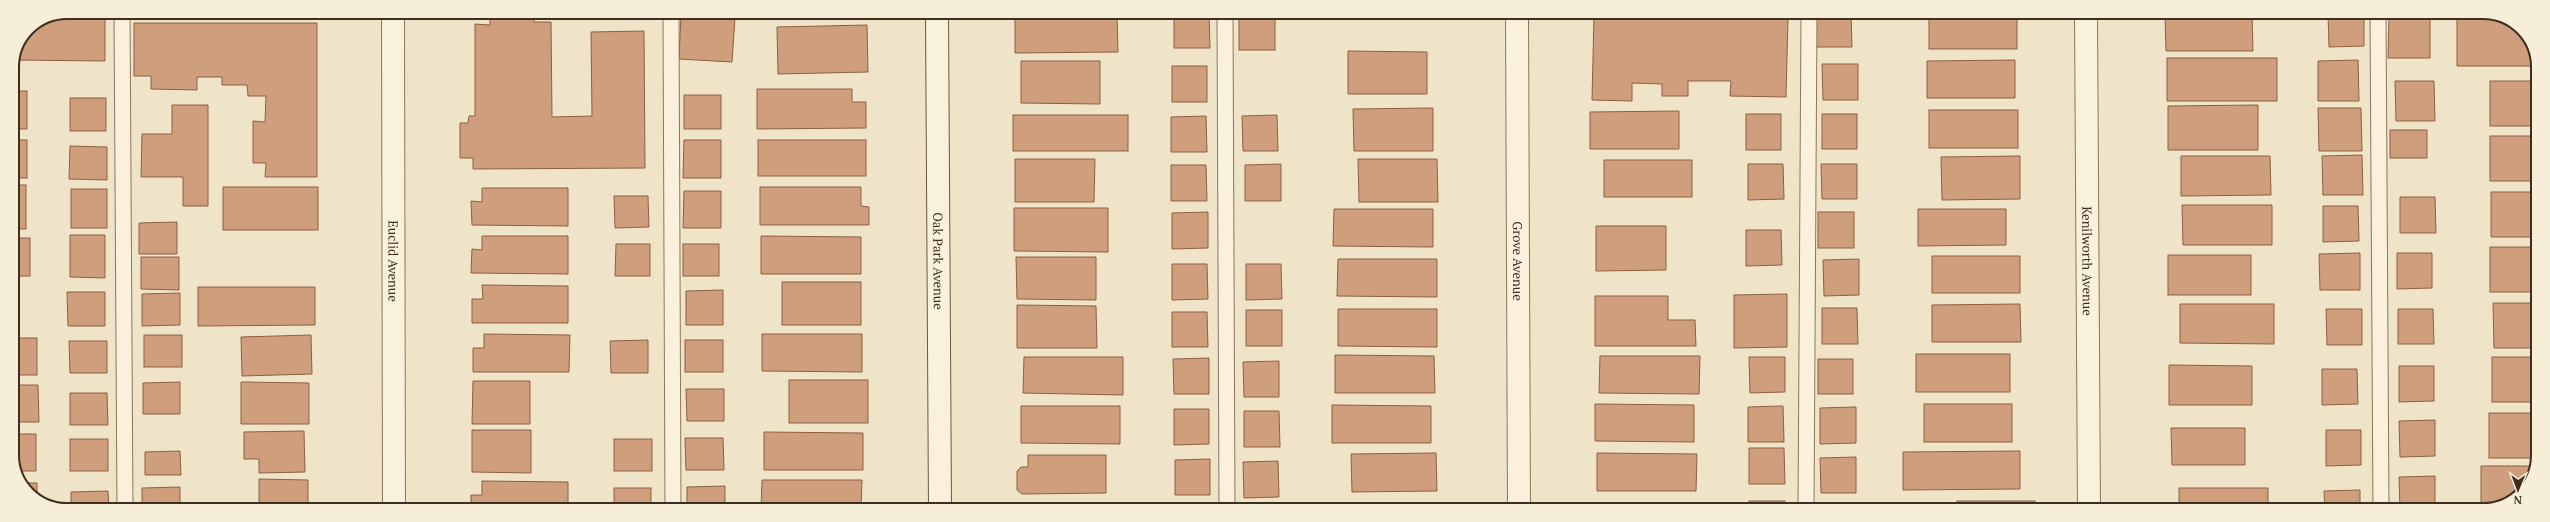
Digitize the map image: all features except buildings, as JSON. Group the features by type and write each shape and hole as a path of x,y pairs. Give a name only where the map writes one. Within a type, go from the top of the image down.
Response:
{"street":[{"name":"Euclid Avenue","path":"393,19 394,503"},
{"name":"Oak Park Avenue","path":"937,19 940,503"},
{"name":"Grove Avenue","path":"1517,19 1519,503"},
{"name":"Kenilworth Avenue","path":"2086,19 2089,503"}],"lane":[{"path":"122,19 125,503"},
{"path":"671,19 673,503"},
{"path":"1225,19 1227,503"},
{"path":"1806,503 1809,19"},
{"path":"2378,19 2381,503"}]}
